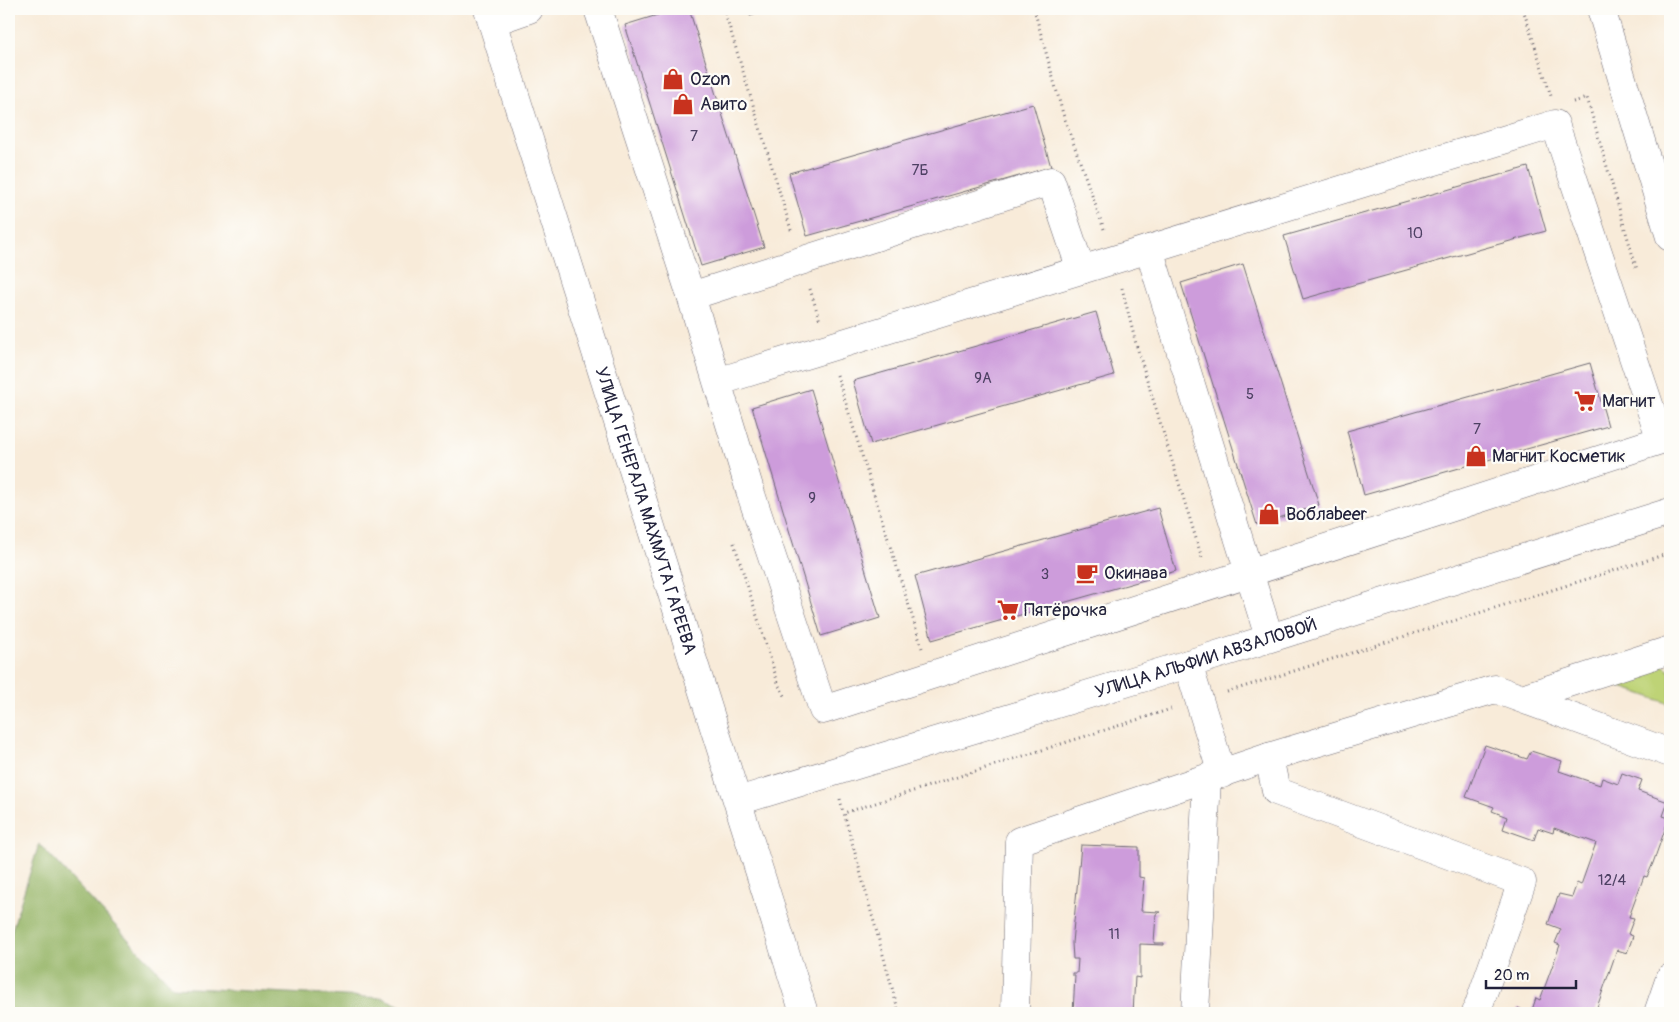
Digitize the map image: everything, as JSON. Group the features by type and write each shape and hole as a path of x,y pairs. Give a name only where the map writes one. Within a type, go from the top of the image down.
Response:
{"street":[{"path":"490,15 529,9"},
{"path":"598,9 691,296 717,382 752,497 822,710 1660,440 1555,124 717,382"},
{"path":"1600,9 1670,237"},
{"name":"УЛИЦА ГЕНЕРАЛА МАХМУТА ГАРЕЕВА","path":"490,15 804,1013"},
{"path":"691,296 1051,181 1082,270"},
{"path":"1149,249 1268,637"},
{"name":"УЛИЦА АЛЬФИИ АВЗАЛОВОЙ","path":"738,801 1188,664 1268,637 1670,512"},
{"path":"1522,698 1670,650"},
{"path":"1188,664 1215,776 1195,1013"},
{"path":"1014,1013 1019,841 1269,757 1496,688 1670,752"},
{"path":"1269,757 1276,791 1522,882 1476,1013"},
{"path":"1658,1013 1670,978"}],"path":[{"path":"724,9 930,674"},
{"path":"1034,9 1063,114 1115,260 1136,344 1210,585"}],"green space":[{"path":"1658,662 1670,670 1670,704 1604,681"},
{"path":"39,844 173,987 383,998 416,1013 9,1013 9,939"}],"building":[{"path":"677,9 689,9 764,247 701,266 625,25"},
{"path":"748,9 773,9 750,16"},
{"path":"1033,104 1051,167 807,236 789,173"},
{"path":"1528,167 1546,231 1303,299 1284,236"},
{"path":"1243,264 1319,505 1257,525 1181,283"},
{"path":"1096,312 1114,375 871,444 853,381"},
{"path":"1590,363 1608,426 1364,495 1347,431"},
{"path":"811,389 880,618 821,636 752,407"},
{"path":"1158,508 1176,571 932,640 915,576"},
{"path":"1485,745 1527,759 1531,751 1562,761 1559,771 1600,785 1602,778 1618,784 1622,773 1642,780 1638,791 1668,802 1663,816 1669,818 1653,863 1647,877 1644,876 1629,917 1634,918 1628,934 1633,936 1627,953 1617,950 1595,1013 1531,1013 1536,998 1540,1000 1560,945 1555,943 1561,929 1548,924 1559,894 1572,897 1577,883 1581,885 1596,843 1554,828 1553,833 1538,828 1534,840 1503,829 1507,817 1492,811 1494,807 1466,797"},
{"path":"1081,845 1139,847 1139,877 1144,878 1141,911 1160,912 1156,914 1154,943 1164,943 1164,945 1140,944 1140,978 1135,977 1133,1013 1073,1013 1075,975 1072,975 1072,973 1077,973 1078,959 1073,959 1072,943"},
{"path":"1518,1008 1531,1013 1517,1013"}],"place":[{"name":"Ozon","path":"673,79"},
{"name":"Авито","path":"683,104"},
{"name":"Магнит","path":"1585,401"},
{"name":"Магнит Косметик","path":"1476,456"},
{"name":"Воблаbeer","path":"1269,514"},
{"name":"Окинава","path":"1087,573"},
{"name":"Пятёрочка","path":"1008,610"}]}
